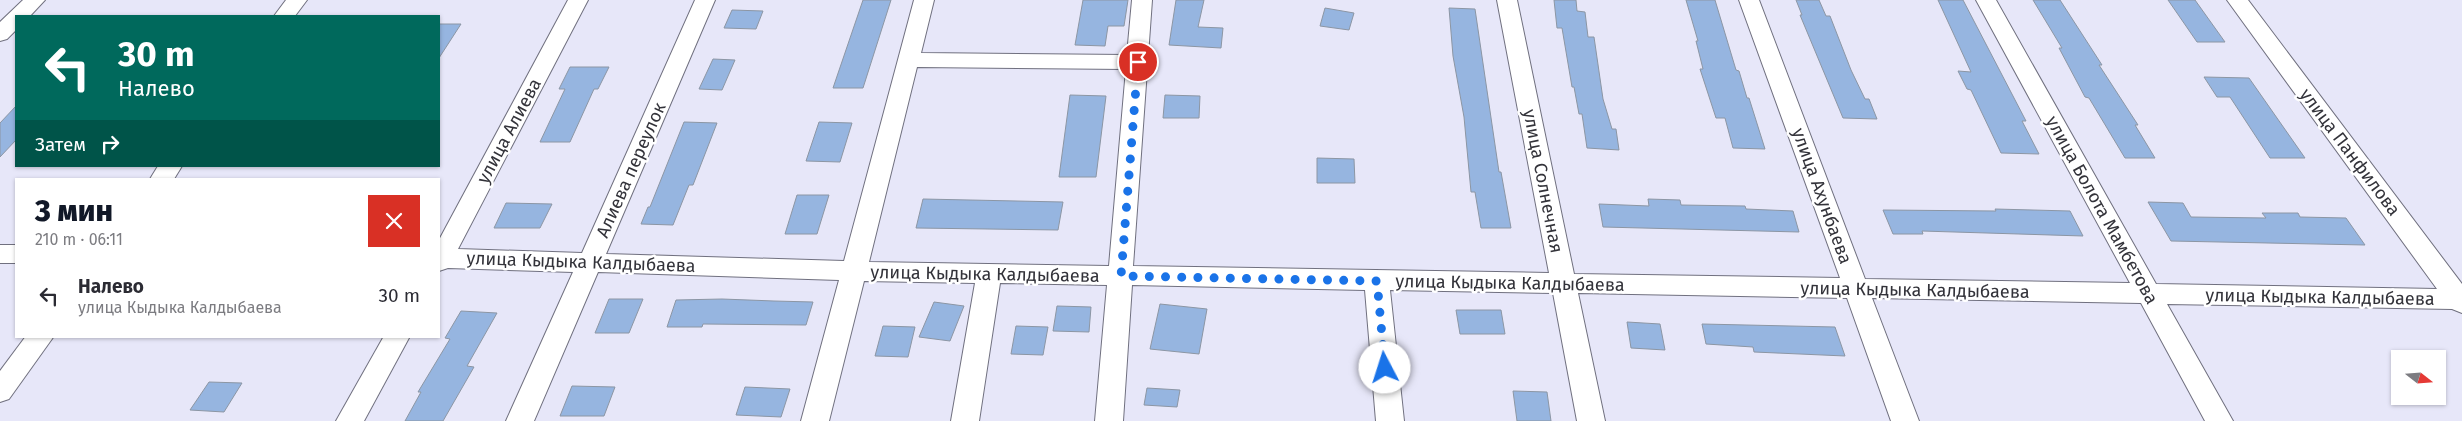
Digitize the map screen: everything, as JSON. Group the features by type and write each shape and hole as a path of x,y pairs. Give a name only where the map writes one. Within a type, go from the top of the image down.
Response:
{"street":[{"path":"19,15 35,0"},
{"path":"285,15 297,0"},
{"name":"улица Алиева","path":"440,257 578,0"},
{"name":"Алиева переулок","path":"520,421 705,0"},
{"path":"815,421 924,0"},
{"path":"1109,421 1142,0"},
{"name":"улица Солнечная","path":"1507,0 1590,421"},
{"name":"улица Ахунбаева","path":"1749,0 1905,421"},
{"name":"улица Болота Мамбетова","path":"1986,0 2219,421"},
{"name":"улица Панфилова","path":"2237,0 2461,301"},
{"path":"0,34 15,19"},
{"path":"909,60 1138,62"},
{"path":"162,178 169,167"},
{"path":"0,254 15,254"},
{"name":"улица Кыдыка Калдыбаева","path":"440,259 989,274 2461,301"},
{"path":"965,421 989,274"},
{"path":"1377,281 1390,421"},
{"path":"0,391 40,338"},
{"path":"350,421 396,338"}],"building":[{"path":"863,0 891,0 863,88 833,88"},
{"path":"1083,0 1128,0 1124,26 1108,26 1105,46 1075,45"},
{"path":"1176,0 1204,0 1198,27 1223,28 1221,48 1169,45"},
{"path":"1554,0 1576,0 1577,11 1585,12 1588,37 1594,37 1603,99 1612,129 1616,129 1619,150 1587,148 1582,114 1579,114 1574,87 1572,87 1562,28 1557,28"},
{"path":"1686,0 1715,0 1736,70 1739,71 1747,98 1749,98 1765,149 1733,148 1725,118 1716,118 1700,69 1703,69 1696,41 1698,41"},
{"path":"1796,0 1819,0 1826,16 1830,16 1851,70 1865,99 1869,99 1877,119 1843,118 1800,15 1802,15"},
{"path":"1938,0 1963,0 2026,121 2022,121 2039,154 2001,153 1971,90 1967,89 1958,71 1971,72"},
{"path":"2033,0 2060,0 2102,65 2099,65 2138,125 2135,125 2155,158 2125,158 2089,98 2085,97 2059,48 2062,48"},
{"path":"2168,0 2195,0 2225,42 2197,42"},
{"path":"1325,8 1354,13 1349,30 1320,26"},
{"path":"1449,8 1475,9 1499,172 1501,172 1511,228 1481,228 1475,192 1471,192 1464,117 1453,56"},
{"path":"732,10 763,11 756,29 724,28"},
{"path":"440,24 461,24 440,56"},
{"path":"713,59 735,60 722,90 699,89"},
{"path":"570,67 609,67 598,89 594,89 570,142 540,142 565,89 559,89"},
{"path":"2204,77 2249,78 2305,158 2270,158 2230,97 2217,97"},
{"path":"1070,95 1106,96 1096,177 1059,177"},
{"path":"1165,95 1200,96 1199,118 1163,118"},
{"path":"15,107 15,141 0,157 0,123"},
{"path":"684,122 717,123 693,185 689,185 673,225 641,224 648,207 650,207"},
{"path":"819,122 852,123 840,162 806,161"},
{"path":"1317,158 1354,159 1355,183 1317,183"},
{"path":"797,195 829,195 817,234 785,234"},
{"path":"923,199 1063,202 1058,230 916,228"},
{"path":"1648,199 1680,200 1681,205 1745,206 1746,209 1793,211 1799,232 1603,227 1599,204 1649,206"},
{"path":"2148,202 2183,203 2191,217 2266,218 2262,213 2298,213 2300,217 2346,218 2365,245 2171,241"},
{"path":"506,203 552,204 540,228 494,228"},
{"path":"1995,209 2070,211 2083,236 1922,231 1923,234 1893,234 1883,210 1996,211"},
{"path":"609,299 643,299 629,333 595,333"},
{"path":"722,299 813,302 806,325 703,324 702,327 667,327 676,300"},
{"path":"934,302 964,306 950,341 919,337"},
{"path":"1160,304 1207,309 1199,354 1150,349"},
{"path":"1057,306 1091,307 1089,332 1053,331"},
{"path":"1456,310 1501,310 1505,334 1460,334"},
{"path":"461,311 497,313 467,366 474,367 443,421 405,421 421,392 418,392 450,339 445,338"},
{"path":"1627,322 1660,324 1665,350 1631,348"},
{"path":"1702,324 1835,327 1845,356 1754,352 1753,347 1706,344"},
{"path":"883,326 915,327 908,357 875,356"},
{"path":"1016,326 1048,327 1043,355 1011,354"},
{"path":"209,382 242,383 224,412 190,410"},
{"path":"572,386 615,387 604,416 560,416"},
{"path":"745,387 790,389 781,417 736,415"},
{"path":"1147,388 1180,390 1177,407 1144,405"},
{"path":"1513,391 1547,392 1551,421 1517,421"}],"route":[{"path":"1138,62 1121,276 1377,281 1385,368"}]}
